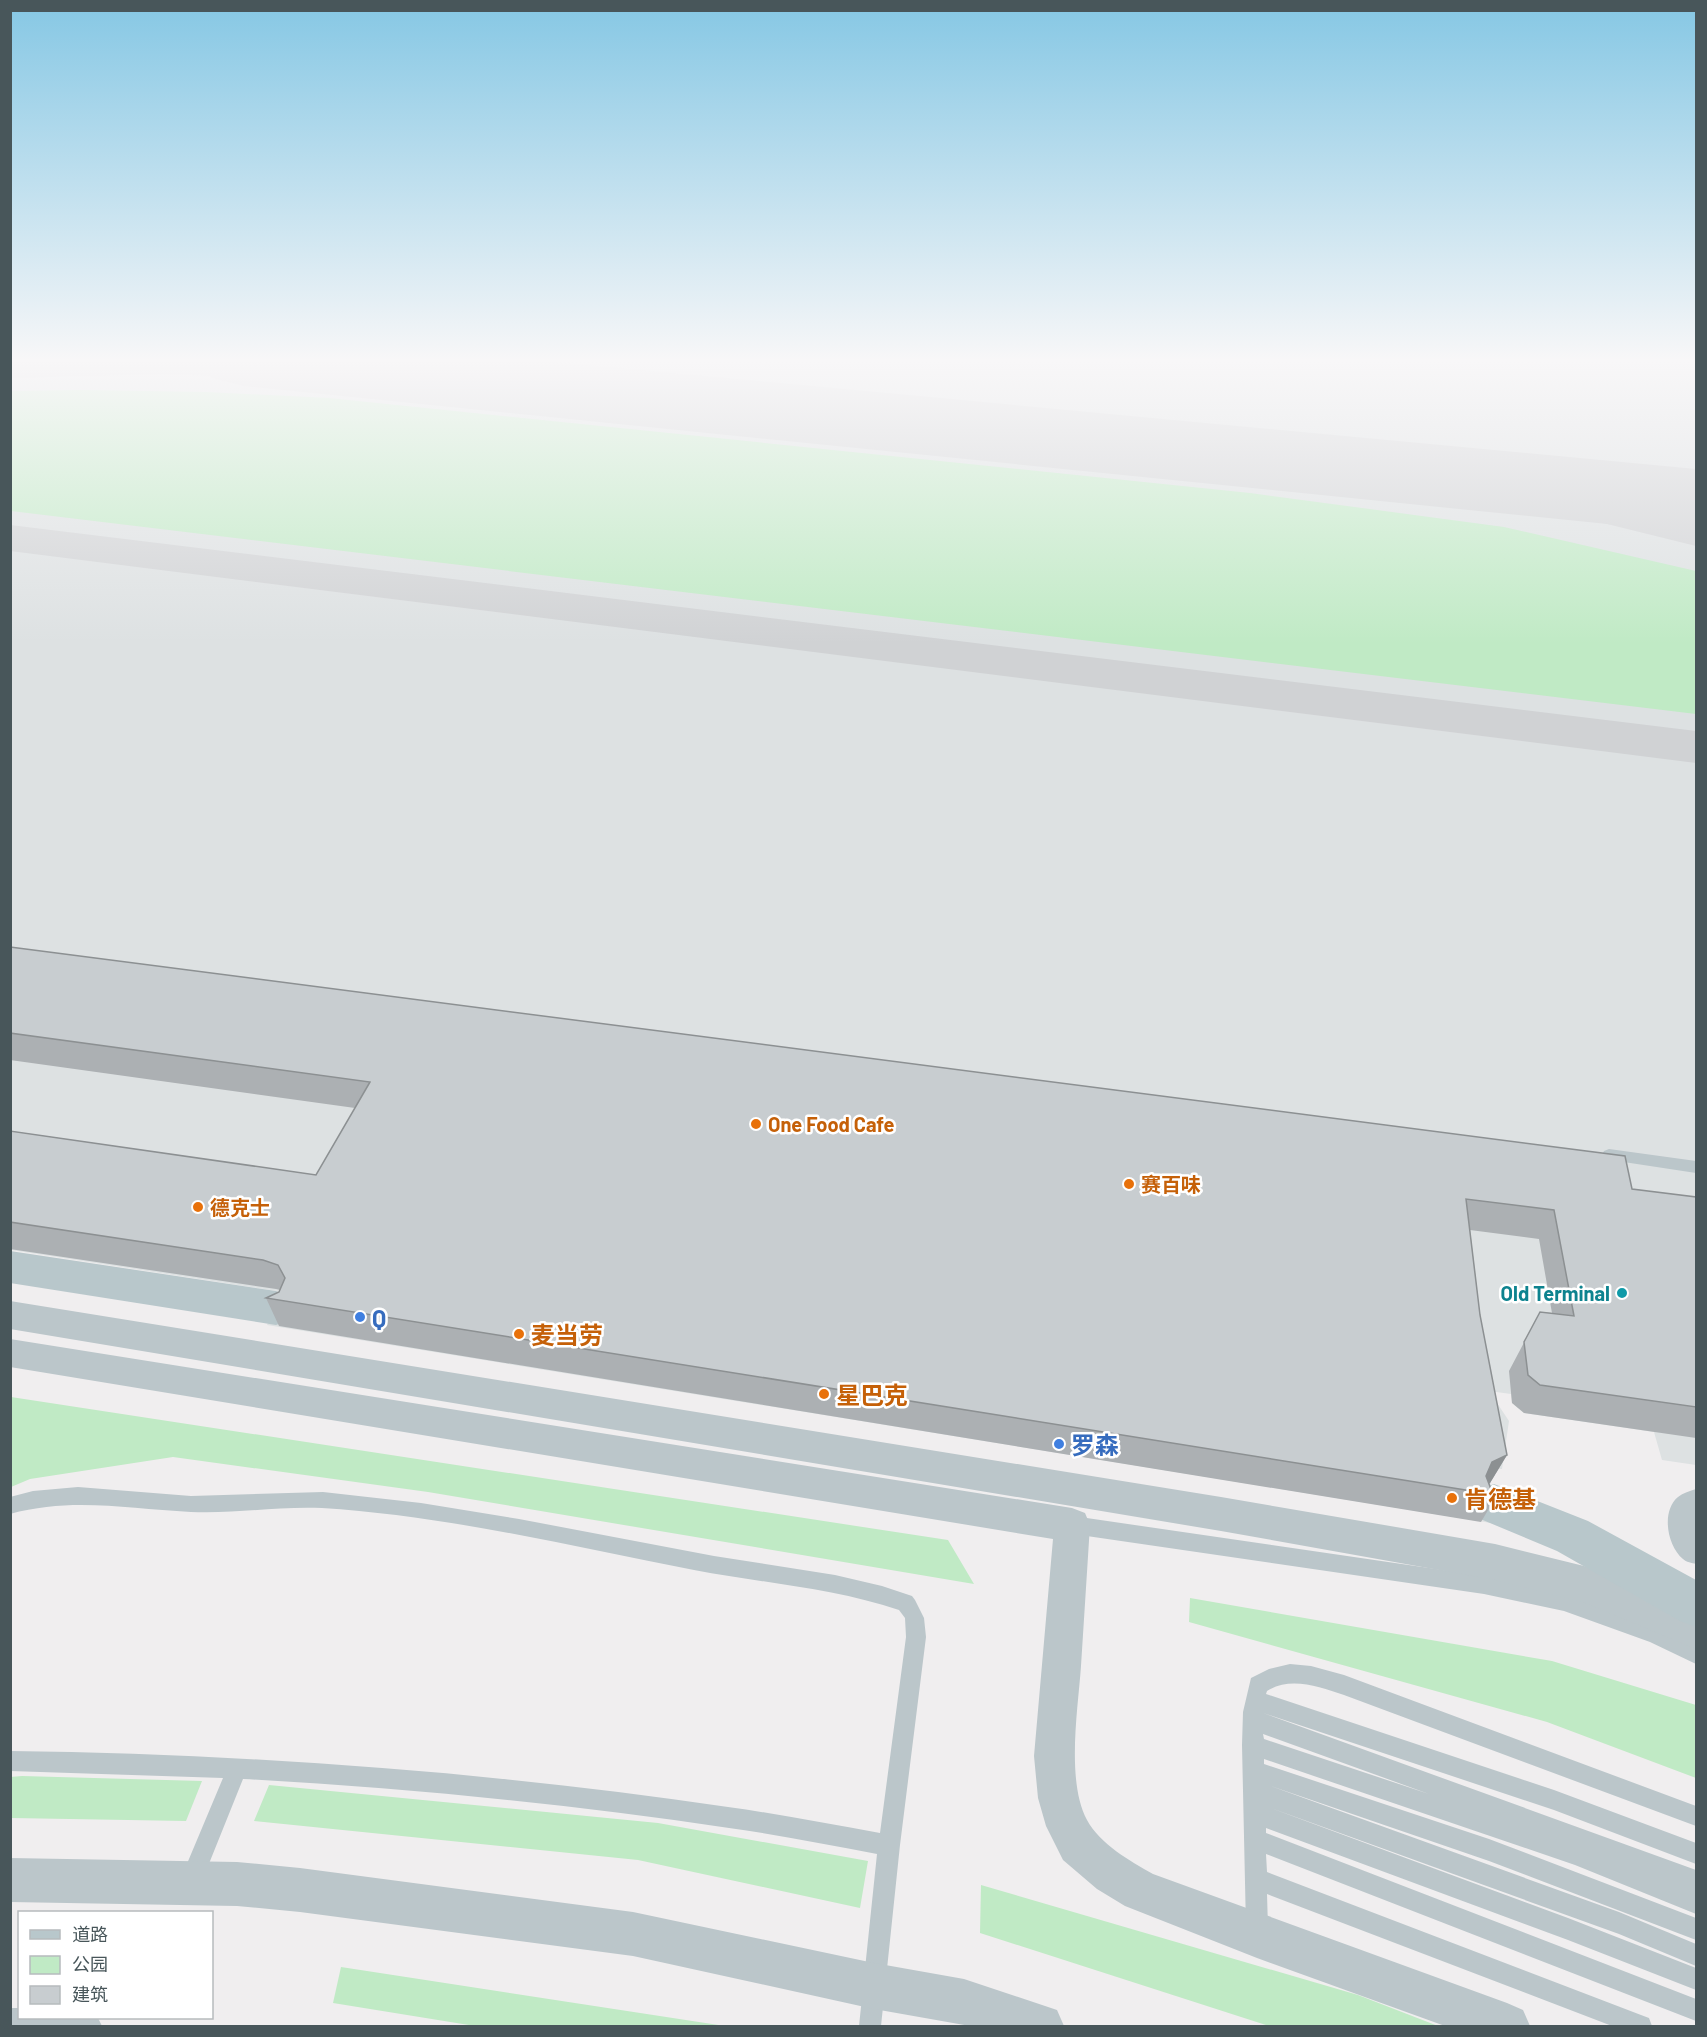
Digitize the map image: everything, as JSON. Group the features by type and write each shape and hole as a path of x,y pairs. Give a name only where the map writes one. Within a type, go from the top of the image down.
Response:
{"main road":[{"path":"10,1267 276,1308"},
{"path":"1494,1504 1558,1529 1696,1605"}],"street":[{"path":"10,1315 1209,1512 1495,1562 1584,1584 1696,1629"},
{"path":"10,1353 1072,1525 1054,1756 1059,1798 1067,1826 1078,1845 1112,1874 1140,1891 1257,1936 1507,2026"},
{"path":"1696,1506 1687,1514 1684,1523 1688,1536 1696,1547"},
{"path":"10,1880 237,1884 300,1890 633,1934 872,2006 964,2002 1041,2026"}],"lane":[{"path":"1590,1153 1696,1167"},
{"path":"10,1506 65,1495 86,1494 194,1504 283,1499 323,1500 496,1524 831,1585 905,1602 913,1610 916,1636 889,1845 872,2006"},
{"path":"1072,1525 1484,1585 1564,1602 1654,1634 1696,1654"},
{"path":"1257,1936 1252,1745 1258,1685 1271,1676 1290,1672 1344,1685 1696,1816"},
{"path":"1254,1710 1554,1800 1696,1853"},
{"path":"1254,1710 1696,1881"},
{"path":"1252,1745 1575,1854 1696,1903"},
{"path":"10,1761 73,1760 237,1769 343,1776 567,1797 706,1815 889,1845"},
{"path":"190,1883 237,1769"},
{"path":"1253,1770 1488,1850 1696,1929"},
{"path":"1254,1803 1619,1923 1696,1955"},
{"path":"1254,1803 1696,1979"},
{"path":"1254,1839 1696,2010"},
{"path":"1256,1878 1641,2026"},
{"path":"10,2019 91,2026"}],"shaded area":[{"path":"11,454 1696,454 1696,1465 1662,1460 1654,1432 1524,1413 1512,1403 1511,1394 1489,1391 1509,1421 1502,1469 1488,1469 1497,1524 267,1325 284,1292 11,1250"}],"green space":[{"path":"11,454 872,454 1250,493 1504,527 1696,571 1696,714 11,511"},
{"path":"11,1397 948,1540 974,1584 428,1492 173,1457 30,1479 11,1487"},
{"path":"1190,1598 1552,1661 1696,1705 1696,1778 1547,1722 1189,1622"},
{"path":"10,1777 202,1781 186,1821 11,1818"},
{"path":"269,1785 658,1823 868,1861 860,1908 638,1860 254,1821"},
{"path":"981,1885 1358,1995 1438,2026 1269,2026 980,1933"},
{"path":"341,1967 725,2026 475,2026 333,2003"}],"building":[{"path":"10,947 1625,1156 1632,1189 1696,1197 1696,1407 1540,1385 1528,1375 1524,1342 1540,1312 1574,1316 1554,1210 1466,1199 1480,1315 1507,1455 1492,1462 1486,1476 1492,1492 1497,1495 266,1298 279,1292 285,1278 278,1265 263,1260 10,1222 10,1131 316,1175 370,1082 10,1033"}],"taxiway":[{"path":"1419,473 1604,510 1696,533"},
{"path":"10,538 1696,747"}],"runway":[{"path":"1216,454 1696,501"}],"place":[{"name":"One Food Cafe","path":"756,1124"},
{"name":"赛百味","path":"1129,1184"},
{"name":"德克士","path":"198,1207"},
{"name":"Old Terminal","path":"1622,1293"},
{"name":"Q","path":"360,1317"},
{"name":"麦当劳","path":"519,1334"},
{"name":"星巴克","path":"824,1394"},
{"name":"罗森","path":"1059,1444"},
{"name":"肯德基","path":"1452,1498"}]}
